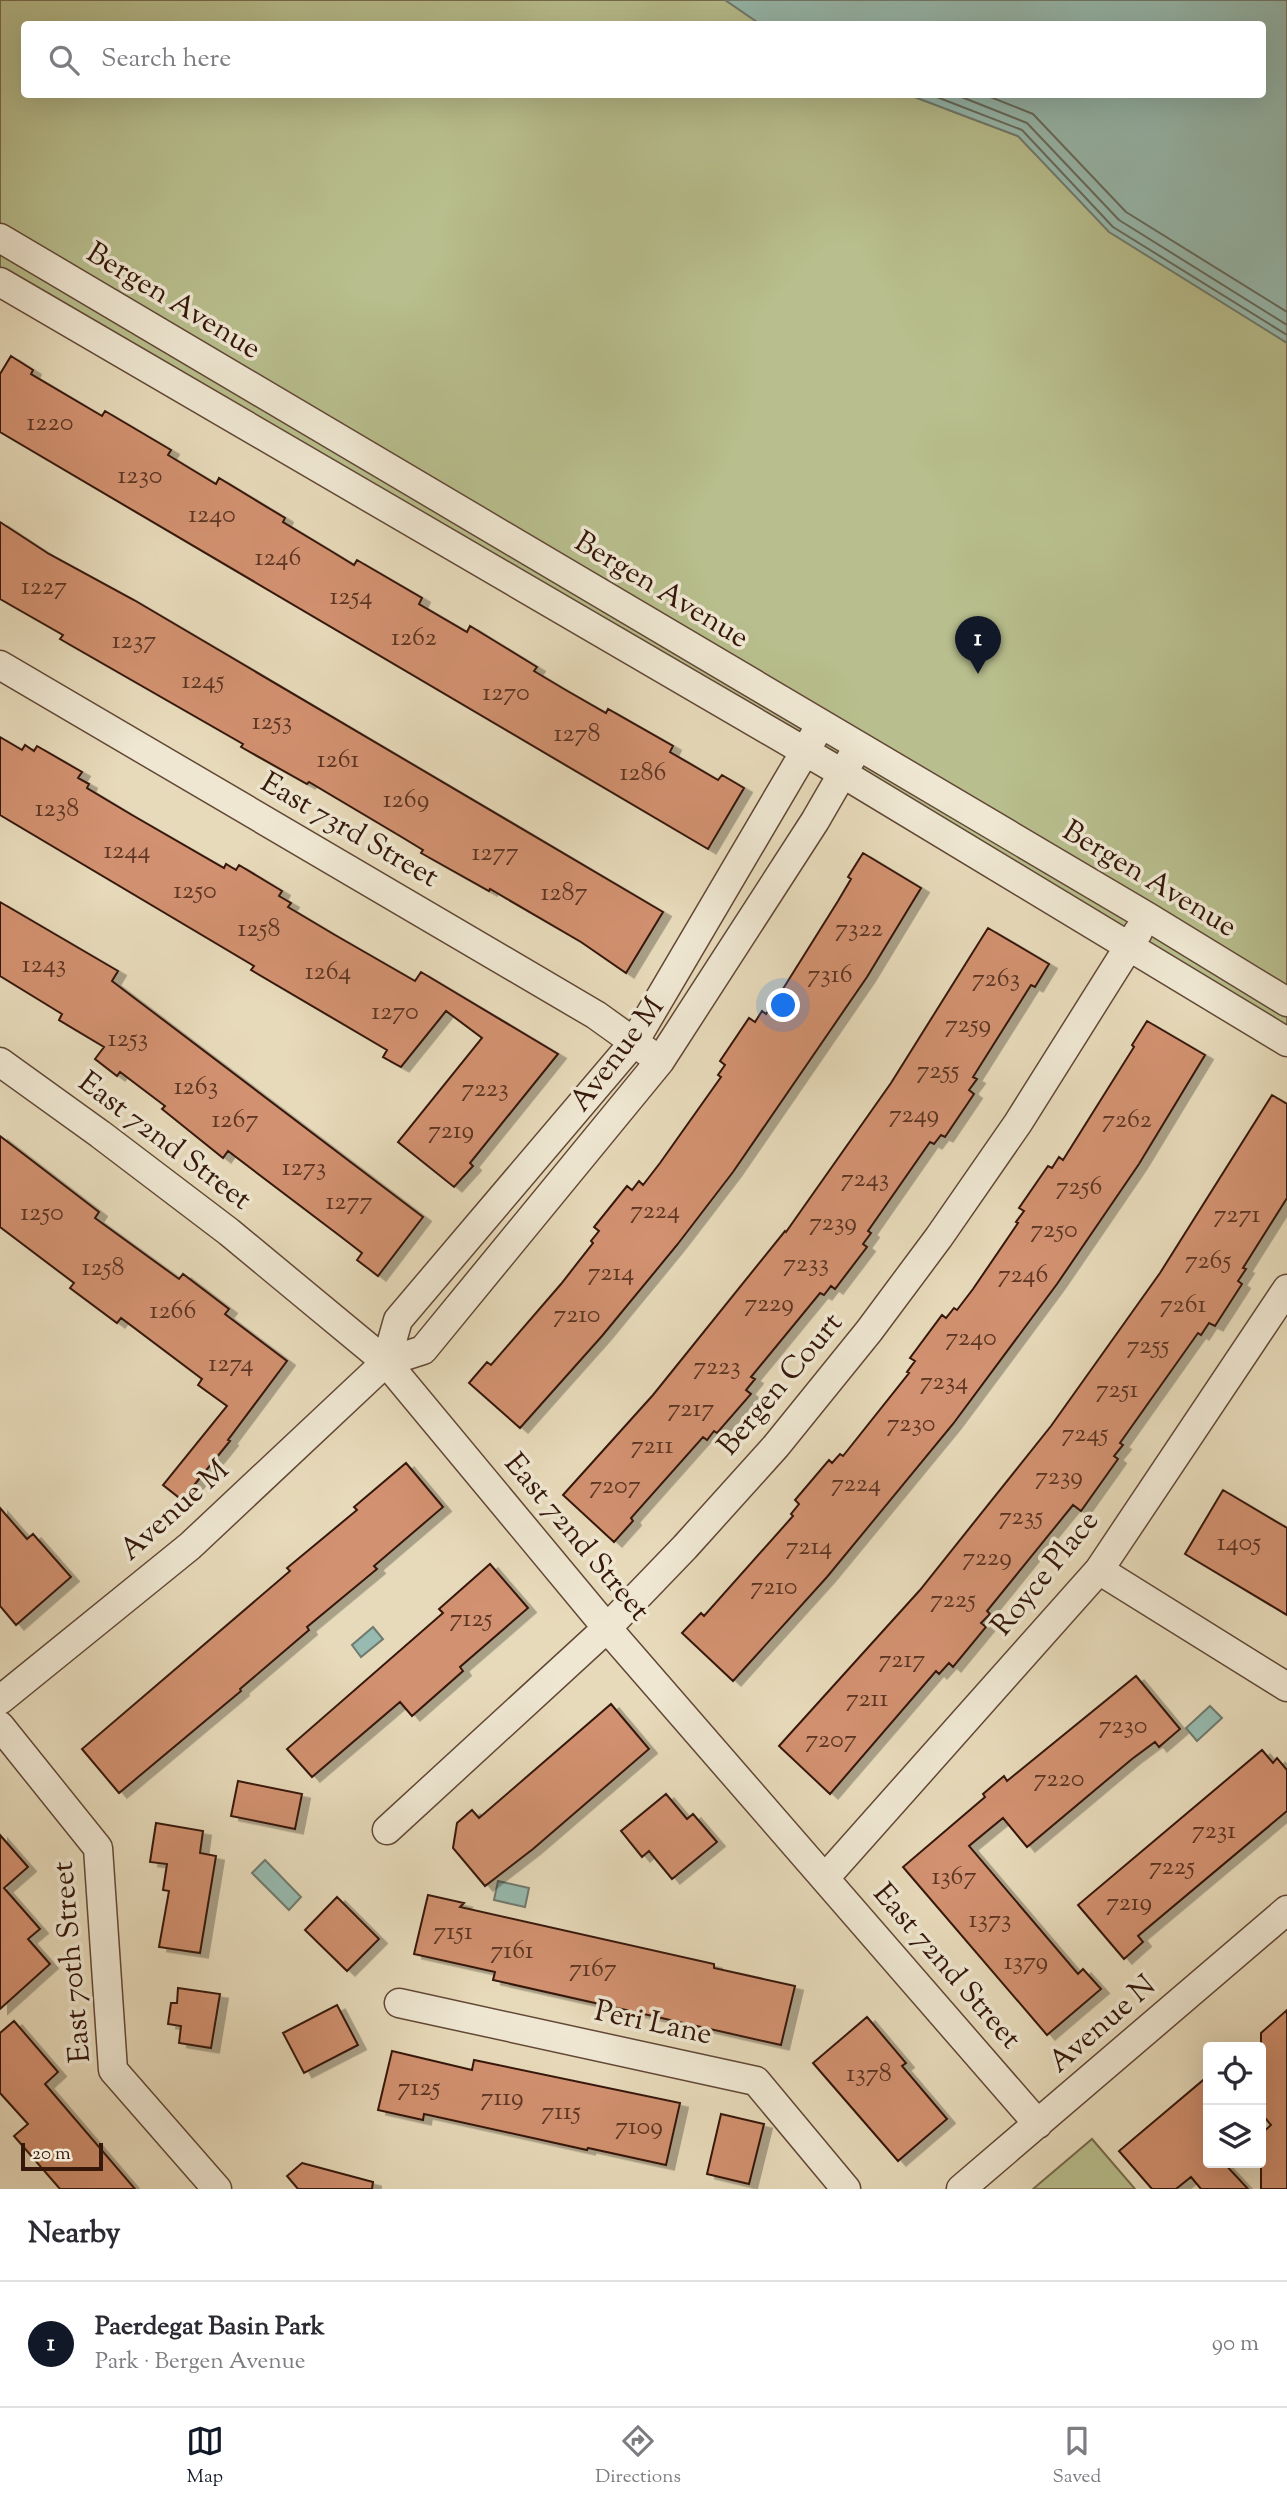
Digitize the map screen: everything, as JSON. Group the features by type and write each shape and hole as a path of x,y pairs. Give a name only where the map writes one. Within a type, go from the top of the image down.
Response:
{"street":[{"name":"Bergen Avenue","path":"0,239 1148,917 1287,1002"},
{"path":"0,282 842,773 1287,1042"},
{"name":"East 73rd Street","path":"0,665 596,1015 660,1061"},
{"name":"Avenue M","path":"386,1362 398,1320 634,1042 821,724"},
{"name":"Avenue M","path":"0,1700 190,1546 386,1362 423,1350 660,1061 815,821 859,746"},
{"name":"Bergen Court","path":"387,1830 607,1628 776,1446 869,1331 939,1237 1018,1123 1148,917"},
{"name":"East 72nd Street","path":"0,1062 229,1232 386,1362 607,1628 1038,2124"},
{"name":"Royce Place","path":"825,1878 1100,1570 1287,1289"},
{"path":"1100,1570 1287,1686"},
{"name":"East 70th Street","path":"0,1726 98,1848 113,2070 216,2189"},
{"name":"Avenue N","path":"961,2189 1287,1910"},
{"name":"Peri Lane","path":"399,2003 756,2081 846,2189"}],"green space":[{"path":"0,0 765,0 801,21 21,21 21,98 930,98 949,110 1018,136 1050,169 1287,311 1287,1036 0,282"},
{"path":"1092,2139 1135,2189 1033,2189"}],"water":[{"path":"725,0 1287,0 1287,343 1109,232 1018,136 917,98 1266,98 1266,21 756,21"},
{"path":"373,1627 383,1639 361,1657 352,1645"},
{"path":"1210,1706 1222,1718 1197,1741 1186,1728"},
{"path":"265,1860 301,1897 289,1910 252,1873"},
{"path":"498,1881 529,1888 525,1907 494,1900"}],"building":[{"path":"11,356 33,370 31,374 102,416 105,411 171,450 168,455 216,484 219,478 285,518 283,522 354,565 357,560 422,598 419,604 467,632 470,626 537,667 534,671 564,689 606,713 608,709 673,746 670,752 718,780 722,775 744,788 708,849 0,432 0,374"},
{"path":"0,522 49,554 134,600 663,912 626,973 581,942 421,853 423,850 309,782 307,784 241,747 243,744 60,639 63,635 0,599"},
{"path":"0,737 22,750 25,745 34,751 37,746 82,772 78,778 89,784 87,788 132,815 224,868 226,864 236,870 239,865 282,891 279,896 291,903 288,907 335,935 415,981 421,972 558,1054 470,1163 473,1166 454,1187 398,1142 482,1038 446,1011 401,1067 383,1057 387,1050 251,970 254,966 0,815"},
{"path":"863,853 921,888 867,977 733,1172 602,1336 520,1428 469,1383 487,1362 491,1365 561,1284 593,1243 591,1241 599,1231 594,1227 627,1186 632,1190 639,1181 643,1185 660,1163 721,1077 718,1075 725,1065 720,1061 749,1018 755,1022 762,1011 766,1014 781,992 851,879 848,877"},
{"path":"0,902 118,971 112,981 423,1217 378,1276 357,1260 362,1253 340,1236 228,1151 223,1158 162,1109 165,1106 120,1072 117,1076 95,1059 104,1047 59,1020 62,1014 0,976"},
{"path":"988,928 1049,964 1035,987 1031,985 973,1077 977,1079 969,1090 974,1094 945,1137 941,1135 934,1144 930,1142 868,1231 871,1233 863,1244 867,1247 835,1289 831,1286 824,1295 820,1293 751,1377 755,1379 746,1390 751,1394 717,1433 714,1431 707,1440 703,1437 631,1518 633,1521 614,1542 563,1495 653,1395 786,1232 891,1083"},
{"path":"1147,1021 1205,1055 1139,1164 1057,1284 953,1424 827,1577 733,1681 682,1633 701,1613 704,1616 793,1516 791,1514 799,1504 795,1500 829,1460 832,1463 840,1454 843,1456 909,1373 907,1372 915,1361 910,1358 942,1315 946,1318 954,1308 957,1310 973,1289 1018,1223 1016,1222 1024,1211 1019,1208 1048,1166 1052,1168 1059,1157 1063,1160 1134,1047 1132,1045"},
{"path":"1272,1095 1287,1104 1287,1198 1243,1268 1246,1269 1238,1281 1242,1284 1215,1326 1209,1323 1201,1335 1198,1333 1120,1443 1123,1445 1114,1456 1118,1459 1081,1511 1073,1505 987,1611 990,1614 981,1623 986,1627 953,1667 949,1663 939,1674 936,1671 830,1794 779,1746 920,1590 1051,1426 1160,1273"},
{"path":"0,1136 99,1212 95,1218 179,1279 183,1274 229,1309 225,1314 287,1361 228,1440 230,1441 182,1500 163,1485 227,1406 198,1385 202,1379 121,1318 117,1323 70,1288 74,1283 0,1227"},
{"path":"406,1463 443,1507 374,1566 377,1569 307,1627 309,1630 240,1689 241,1691 119,1793 82,1749 290,1571 287,1568 357,1510 354,1507"},
{"path":"1223,1490 1287,1528 1287,1615 1185,1554"},
{"path":"0,1508 27,1539 33,1534 71,1577 16,1625 0,1606"},
{"path":"490,1564 528,1608 460,1667 463,1671 412,1716 400,1702 312,1777 287,1749 443,1613 439,1609"},
{"path":"1136,1676 1180,1729 1159,1747 1155,1742 1132,1759 1027,1847 1003,1818 969,1846 1078,1974 1083,1969 1101,1989 1047,2035 903,1867 985,1797 983,1794 1004,1776 1007,1781"},
{"path":"611,1704 649,1749 533,1849 485,1886 453,1848 457,1823 472,1810 479,1818"},
{"path":"1262,1750 1273,1763 1277,1758 1287,1770 1287,1811 1138,1936 1143,1942 1124,1959 1078,1905"},
{"path":"238,1781 302,1794 295,1829 231,1816"},
{"path":"666,1794 687,1819 693,1814 717,1842 672,1879 649,1851 642,1857 621,1831"},
{"path":"156,1823 203,1831 200,1853 216,1856 200,1953 159,1947 169,1891 163,1890 167,1864 150,1862"},
{"path":"0,1835 28,1867 4,1888 40,1929 28,1939 50,1964 0,2009"},
{"path":"428,1895 464,1903 460,1907 714,1964 714,1968 795,1986 781,2045 493,1980 495,1972 414,1954"},
{"path":"337,1897 379,1939 347,1971 305,1930"},
{"path":"178,1988 220,1994 211,2048 179,2043 181,2026 168,2024 171,2003 177,2003"},
{"path":"337,2005 358,2045 304,2073 283,2033"},
{"path":"1287,2010 1287,2189 1261,2189 1261,2168 1266,2168 1266,2130 1271,2125 1266,2119 1266,2042 1261,2042 1261,2033"},
{"path":"867,2017 906,2063 902,2066 947,2119 898,2161 813,2063"},
{"path":"14,2021 58,2072 45,2084 135,2189 60,2189 14,2136 28,2124 0,2093 0,2033"},
{"path":"392,2051 472,2070 474,2060 680,2103 666,2165 424,2114 423,2120 378,2110"},
{"path":"1203,2080 1203,2168 1229,2168 1248,2189 1201,2189 1191,2177 1176,2189 1152,2189 1119,2151"},
{"path":"721,2114 764,2124 749,2184 707,2174"},
{"path":"302,2163 373,2182 372,2189 298,2189 287,2176"}],"place":[{"name":"Paerdegat Basin Park","path":"978,674"}]}
